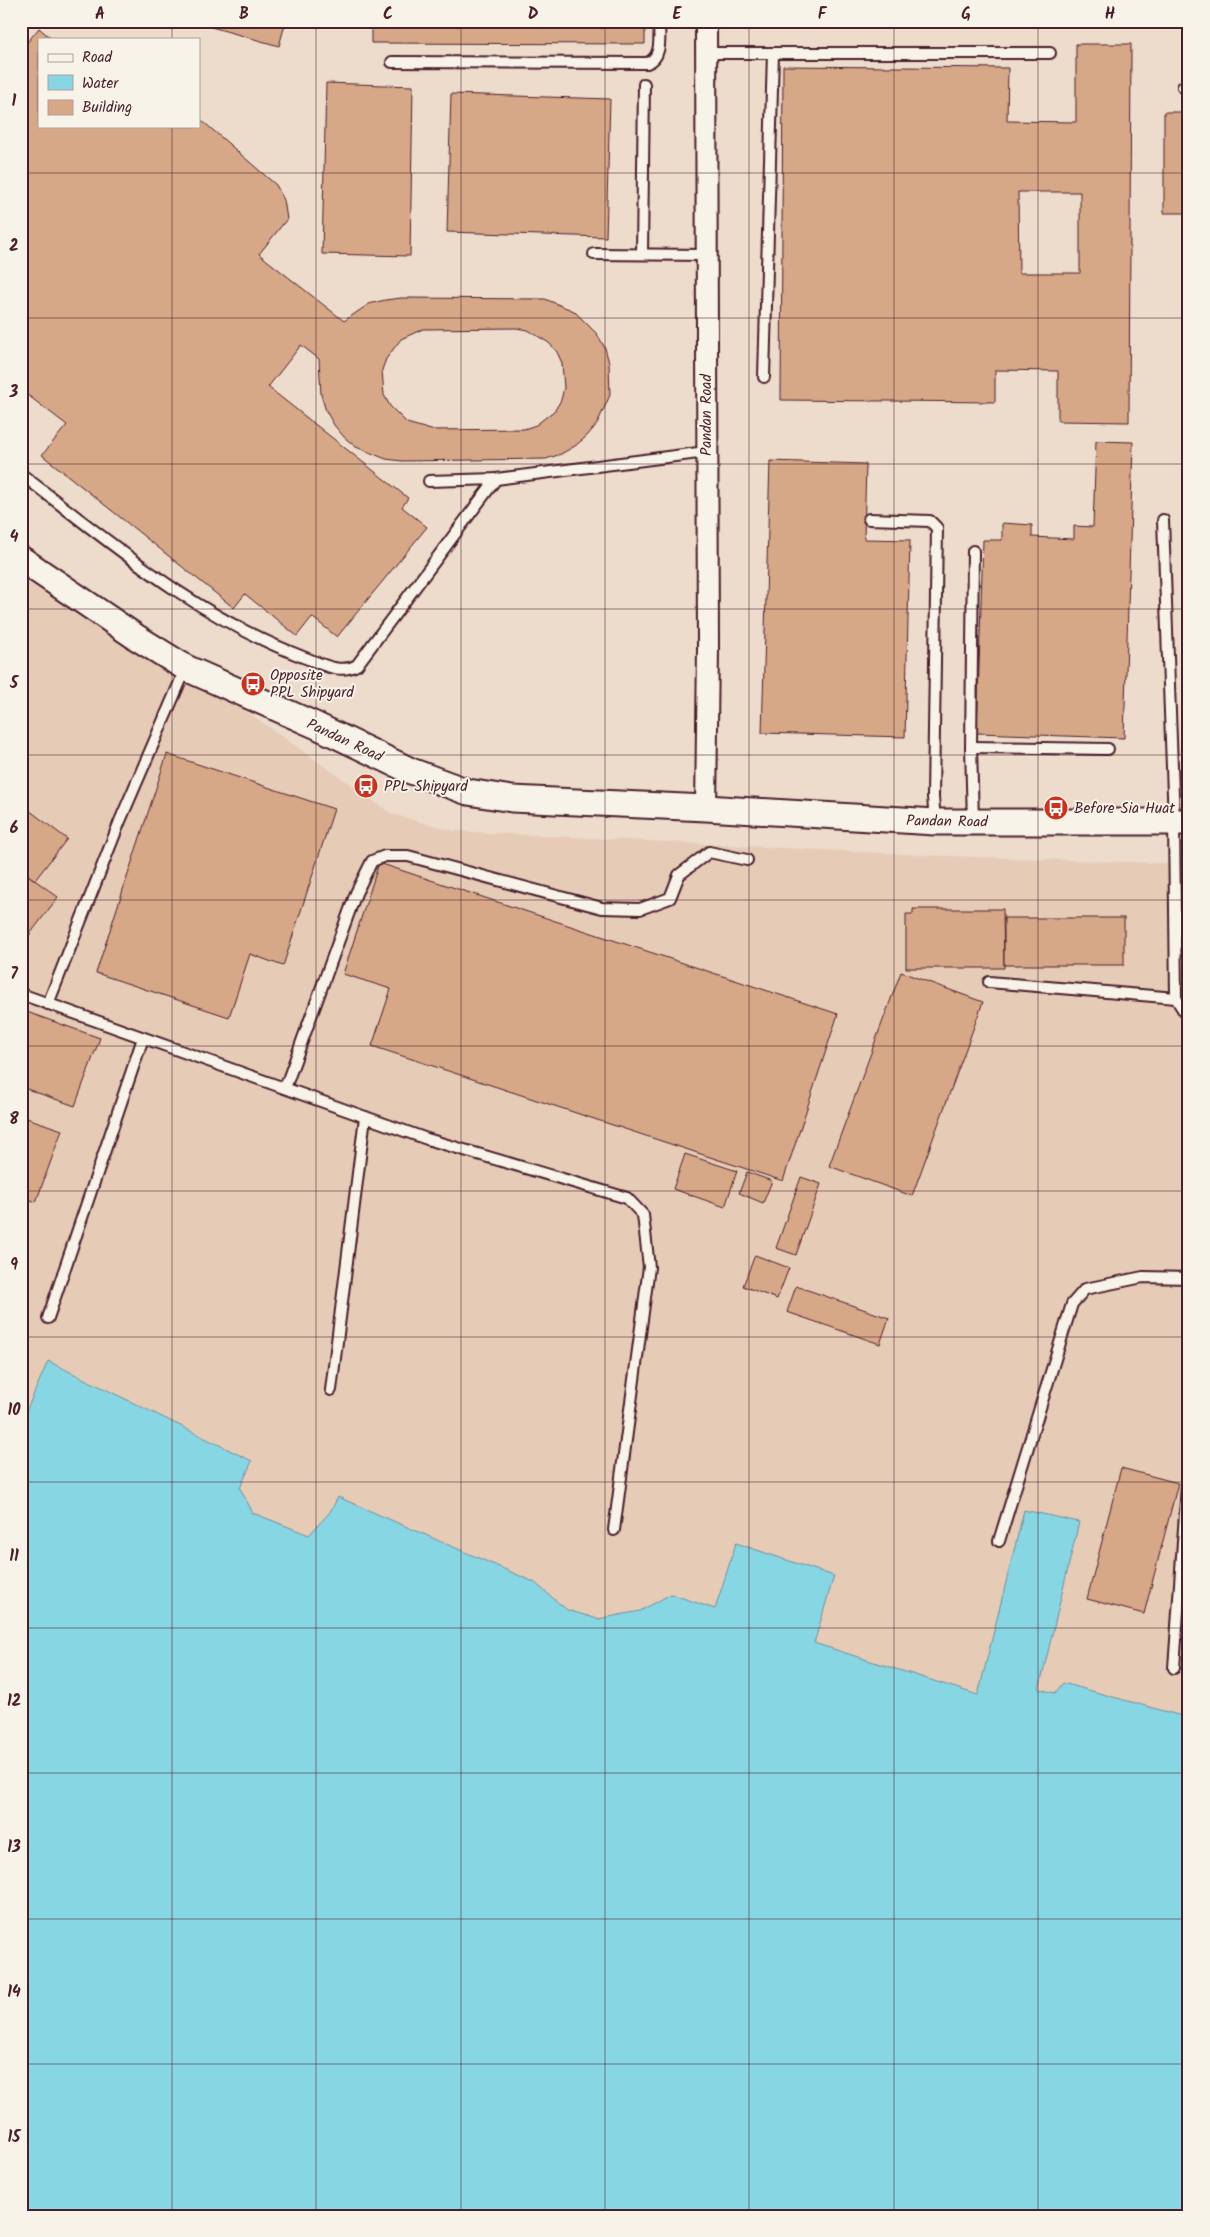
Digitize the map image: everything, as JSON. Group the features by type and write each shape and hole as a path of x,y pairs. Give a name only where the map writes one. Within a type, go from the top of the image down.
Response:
{"street":[{"name":"Pandan Road","path":"706,21 708,680 706,808"},
{"name":"Pandan Road","path":"21,559 136,637 186,668 315,725 411,771 468,792 512,799 706,808 935,822 1182,822"}],"lane":[{"path":"392,62 646,63 652,62 658,51 659,21"},
{"path":"707,53 1050,53"},
{"path":"764,377 773,53"},
{"path":"642,254 644,84"},
{"path":"594,254 706,254"},
{"path":"429,481 496,479 706,452"},
{"path":"21,474 166,585 208,612 266,643 343,670 357,665 496,479"},
{"path":"869,519 930,522 937,528 933,797 935,822"},
{"path":"1163,520 1182,822 1176,998 1189,1019"},
{"path":"973,551 971,747 973,822"},
{"path":"48,1004 120,821 186,668"},
{"path":"971,747 1108,749"},
{"path":"285,1088 356,893 372,862 385,856 408,856 602,908 640,910 670,898 679,875 709,852 746,860"},
{"path":"989,982 1176,998"},
{"path":"21,994 427,1139 627,1198 643,1215 649,1267 614,1530"},
{"path":"48,1318 144,1038"},
{"path":"331,1390 364,1116"},
{"path":"999,1540 1072,1304 1085,1290 1144,1277 1189,1278"},
{"path":"1174,1668 1185,1556 1189,1458"}],"shaded area":[{"path":"21,552 392,814 454,831 922,855 1189,864 1189,1718 1063,1683 1056,1693 1039,1689 1079,1522 1024,1511 978,1695 814,1643 834,1576 736,1543 715,1609 671,1595 640,1611 598,1619 567,1610 534,1582 338,1497 330,1512 309,1535 253,1514 240,1488 252,1461 48,1361 21,1423"}],"water":[{"path":"48,1361 252,1461 240,1488 253,1513 309,1535 330,1512 338,1497 534,1582 567,1610 598,1619 640,1611 671,1594 715,1609 736,1543 834,1576 814,1643 978,1695 1024,1510 1079,1522 1039,1689 1055,1693 1063,1683 1189,1718 1189,2216 21,2216 21,1423"}],"building":[{"path":"190,21 286,21 279,46"},
{"path":"371,21 645,21 645,44 371,43"},
{"path":"39,28 51,38 38,38 38,128 200,128 200,119 276,185 284,200 287,219 259,254 344,321 369,304 401,298 545,299 574,311 597,334 605,348 609,363 610,395 597,424 587,436 561,454 546,459 402,461 386,459 356,447 334,425 326,411 321,395 319,359 301,345 268,387 408,498 402,507 427,527 337,637 312,617 297,636 245,594 234,608 42,455 67,425 21,390 21,50","holes":["516,328 528,330 549,343 557,352 562,363 564,388 561,400 555,410 536,425 524,429 431,430 407,423 390,406 384,395 382,370 386,359 401,339 423,329"]},
{"path":"1076,44 1131,44 1129,422 1058,421 1058,371 995,370 995,402 781,400 783,66 1008,68 1007,121 1076,122","holes":["1018,192 1080,192 1080,273 1019,273"]},
{"path":"326,83 413,86 410,256 322,254"},
{"path":"451,94 610,99 606,237 447,232"},
{"path":"1164,112 1189,112 1189,213 1164,213"},
{"path":"1096,441 1133,442 1124,738 977,733 983,540 1002,540 1002,523 1032,525 1032,537 1074,539 1074,526 1093,527"},
{"path":"1186,449 1189,449 1189,718 1184,718"},
{"path":"770,461 866,464 864,539 910,540 905,737 762,733"},
{"path":"167,754 334,809 283,966 250,954 229,1017 96,973"},
{"path":"21,804 67,839 35,880 21,870"},
{"path":"379,863 838,1014 783,1181 372,1046 391,989 343,974"},
{"path":"21,870 58,897 21,946"},
{"path":"913,909 1003,909 1004,968 906,968 906,914 913,914"},
{"path":"1004,918 1124,918 1124,965 1004,965"},
{"path":"901,972 983,1002 912,1196 829,1166"},
{"path":"21,1010 100,1038 75,1106 21,1087"},
{"path":"21,1116 62,1130 36,1202 21,1196"},
{"path":"685,1154 737,1171 725,1207 673,1189"},
{"path":"747,1172 772,1181 763,1203 739,1193"},
{"path":"801,1177 821,1184 796,1255 776,1248"},
{"path":"21,1203 29,1205 21,1227"},
{"path":"755,1255 789,1268 777,1299 743,1286"},
{"path":"796,1286 889,1318 880,1344 787,1312"},
{"path":"1121,1468 1178,1483 1144,1614 1087,1599"}],"place":[{"name":"Opposite PPL Shipyard","path":"253,684"},
{"name":"PPL Shipyard","path":"366,786"},
{"name":"Before Sia Huat","path":"1056,808"}]}
